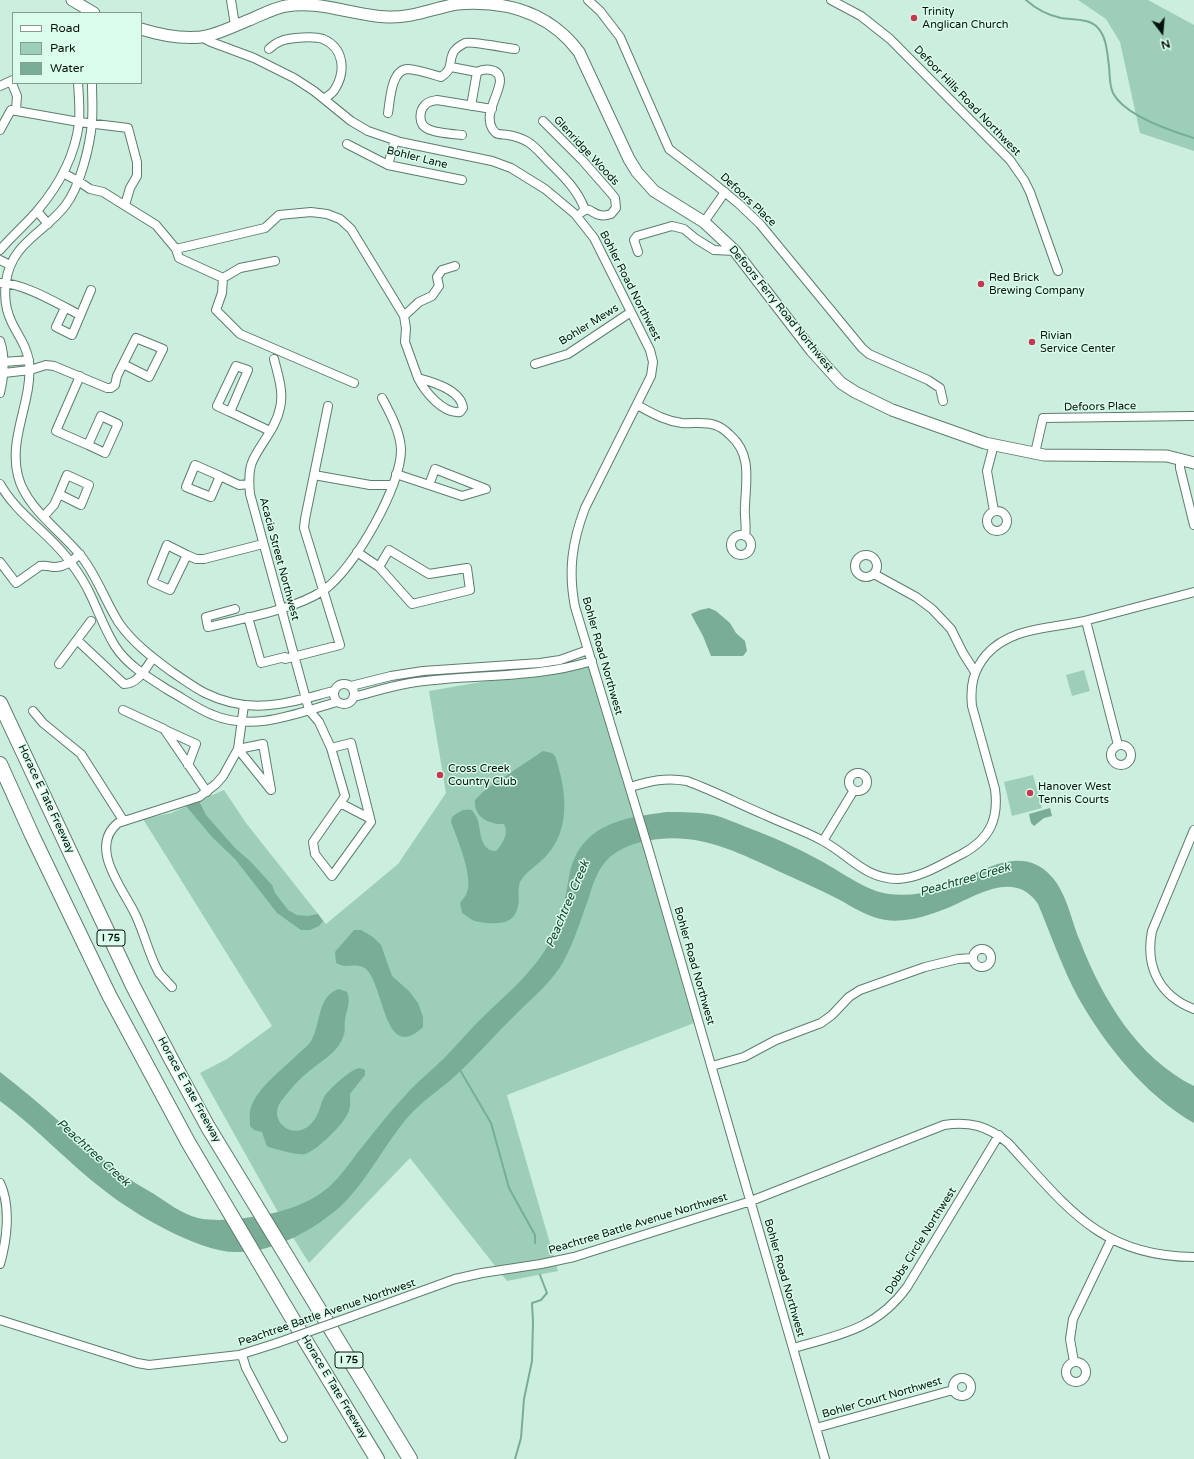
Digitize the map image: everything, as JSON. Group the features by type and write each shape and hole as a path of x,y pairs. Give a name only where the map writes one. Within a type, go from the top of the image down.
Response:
{"highway":[{"name":"Horace E Tate Freeway","path":"0,703 133,986 170,1057 208,1127 410,1459"},
{"name":"Horace E Tate Freeway","path":"0,764 32,835 109,995 188,1142 377,1459"}],"street":[{"path":"72,0 92,12"},
{"path":"231,0 235,25"},
{"name":"Defoors Place","path":"588,0 600,11 620,37 669,149 725,192 760,224 862,348 875,357 928,380 940,388 943,401"},
{"name":"Defoor Hills Road Northwest","path":"831,0 861,16 890,39 1010,160 1024,180 1030,192 1058,271"},
{"name":"Defoors Ferry Road Northwest","path":"142,29 165,35 201,37 277,8 299,4 320,6 371,16 389,17 409,15 469,1 510,1 543,18 558,28 570,41 579,52 629,159 637,172 654,190 704,222 735,251 812,351 841,382 854,392 892,410 985,443 1044,455 1154,455 1180,458 1194,463"},
{"name":"Bohler Road Northwest","path":"201,37 279,70 294,78 359,126 395,140 492,161 511,168 545,189 576,216 588,230 601,250 650,350 653,362 651,376 585,508 575,540 571,566 572,589 575,607 638,812 825,1459"},
{"path":"269,49 273,44 281,40 304,37 323,39 331,44 340,56 342,65 341,76 335,90 324,99"},
{"path":"388,113 394,78 401,71 407,69 441,76 448,72 451,66 453,53 458,47 466,43 514,49"},
{"path":"451,66 477,72 483,69 490,69 496,72 499,76 500,82 492,109 492,129 496,133 509,135 528,142 570,183 580,196 585,210 576,216"},
{"path":"471,106 477,72"},
{"path":"0,86 12,80"},
{"path":"13,84 17,96 16,110"},
{"path":"0,250 52,193 63,174 73,149 79,122 78,84"},
{"path":"92,84 92,123 89,146 78,181 67,204 58,215 29,238 18,250 3,283 8,312 12,324 24,345 29,360 30,370 16,443 15,463 18,478 31,503 80,554 95,576 120,624 135,642 153,658 204,693 223,701 244,705 274,706 334,691"},
{"path":"462,135 427,129 422,124 421,112 425,105 430,101 437,100 492,109"},
{"path":"0,130 11,110 79,122 128,128 137,162 137,176 130,188 125,206"},
{"name":"Glenridge Woods","path":"543,121 583,161 611,192 616,202 616,208 614,211 606,215 600,215 592,210 585,210"},
{"path":"388,165 395,140"},
{"name":"Bohler Lane","path":"347,144 388,165 462,180"},
{"path":"63,174 90,189 103,192 156,225 176,248 179,258 223,278"},
{"path":"704,222 725,192"},
{"path":"37,211 48,224"},
{"path":"176,248 265,228 279,215 311,212 327,214 340,219 351,229 404,316 406,328 405,342 418,378 427,392 446,408 455,412 460,412 463,408 463,404 457,396 445,387 418,378"},
{"path":"684,229 692,214"},
{"path":"638,252 634,240 637,236 672,226 684,229 714,250 735,251"},
{"path":"0,260 10,265"},
{"path":"223,278 240,268 275,261"},
{"path":"404,316 419,302 432,296 439,286 437,277 442,270 455,266"},
{"path":"223,278 222,293 216,310 240,334 354,383"},
{"path":"3,283 22,287 80,315"},
{"path":"65,308 56,327 72,335 90,290"},
{"name":"Bohler Mews","path":"535,364 568,354 631,312"},
{"path":"4,373 30,370 46,365 54,366 107,388 111,388 116,385 117,376 123,364 136,338 163,349 149,377 123,364"},
{"path":"0,341 4,362 4,373 0,393"},
{"name":"Acacia Street Northwest","path":"274,359 281,386 282,399 278,416 252,461 250,469 250,484 252,504 309,710"},
{"path":"4,362 29,360"},
{"path":"230,412 248,370 236,366 217,406 270,431"},
{"path":"80,376 56,431 88,445"},
{"path":"235,609 206,617 208,627 281,608 304,600 323,590 342,573 357,552 384,507 393,485 400,456 400,442 393,418 382,398"},
{"path":"637,405 670,421 715,425 726,431 736,440 743,451 746,465 745,536"},
{"path":"248,617 261,663 285,656 286,659 294,658 340,645 304,528 328,406"},
{"name":"Defoors Place","path":"1036,453 1043,418 1192,416"},
{"path":"994,444 986,471 994,511"},
{"path":"1180,458 1180,468 1194,525"},
{"path":"220,476 211,497 186,487 195,465 220,476 239,485 250,484"},
{"path":"396,474 429,485 462,496 486,489 435,469 429,485"},
{"path":"314,475 370,485 393,485"},
{"path":"0,484 10,499 71,562 90,594 107,633 126,660 141,673 203,710 222,718 241,722 268,721 337,702 347,704 354,697 410,683 537,673 573,667 592,661"},
{"path":"44,516 54,505 59,494"},
{"path":"187,555 170,590 152,582 167,545 196,559 204,559 263,544"},
{"path":"357,552 379,567 412,604 470,590 467,568 429,574 389,550 379,567"},
{"path":"0,562 16,583 40,566 45,565 58,567 71,562 80,554"},
{"path":"874,574 916,597 932,609 951,629 974,672"},
{"path":"630,787 662,779 687,781 823,841 866,871 882,877 898,879 912,877 926,872 969,850 982,840 993,822 996,802 995,789 972,706 971,697 974,672 990,650 1010,637 1024,632 1086,621 1194,592"},
{"path":"59,664 91,621"},
{"path":"1086,621 1118,745"},
{"path":"78,640 124,684 130,684 134,681 153,658"},
{"path":"351,686 391,676 423,671 540,663 560,660 588,650"},
{"path":"337,702 334,697 334,691 341,683 346,683 351,686 354,691 354,697"},
{"path":"172,987 159,973 136,916 110,868 106,850 107,838 113,827 123,820 181,803 207,792 223,776 238,749 244,705"},
{"path":"124,710 196,744 188,764"},
{"path":"309,710 319,722 331,748 345,796 313,842 315,854 332,876 371,822 352,743 331,748"},
{"path":"33,711 44,723 81,754 123,820"},
{"path":"164,729 207,792"},
{"path":"262,744 271,790 243,755 238,749 262,744"},
{"path":"823,841 854,790"},
{"path":"340,803 369,818"},
{"path":"1194,830 1152,931 1150,954 1152,966 1163,988 1181,1003 1194,1009"},
{"path":"712,1066 744,1057 776,1040 821,1023 860,990 925,967 958,959 973,958"},
{"name":"Peachtree Battle Avenue Northwest","path":"0,1320 137,1363 149,1365 242,1355 455,1279 574,1257 751,1202 944,1125 958,1123 987,1128 998,1135 1008,1143 1072,1212 1091,1228 1112,1240 1149,1253 1178,1257 1194,1257"},
{"name":"Dobbs Circle Northwest","path":"793,1348 860,1327 878,1318 894,1304 907,1287 998,1135"},
{"path":"0,1183 5,1199 7,1223 6,1239 0,1264"},
{"path":"1074,1362 1070,1339 1073,1319 1112,1240"},
{"path":"242,1355 246,1368 283,1438"},
{"name":"Bohler Court Northwest","path":"816,1428 953,1390"}],"green space":[{"path":"1078,0 1148,0 1194,25 1194,151 1140,133 1120,42 1106,19"},
{"path":"590,663 694,1023 507,1095 558,1271 507,1281 410,1158 309,1263 284,1223 200,1073 227,1059 272,1026 143,819 171,813 224,790 246,823 326,924 398,864 446,793 429,691"},
{"path":"1084,670 1090,691 1072,696 1066,675"},
{"path":"1033,775 1042,808 1012,816 1004,782"}],"water":[{"path":"709,608 716,611 730,623 736,633 745,641 747,651 743,656 711,656 703,636 691,614"},
{"path":"543,751 552,753 555,756 562,782 564,808 560,833 546,856 522,878 519,888 519,903 514,916 511,919 502,923 487,923 472,920 462,913 460,903 467,892 468,877 464,857 451,822 452,817 464,810 472,810 478,820 484,844 487,848 496,851 506,835 504,824 493,823 484,819 477,811 475,800 486,789"},
{"path":"199,801 206,815 235,848 251,862 272,885 275,893 288,910 297,915 308,916 318,914 323,921 319,926 310,930 301,930 277,913 235,859 212,837 186,806"},
{"path":"1050,808 1052,816 1044,818 1034,826 1031,823 1029,814"},
{"name":"Peachtree Creek","path":"667,812 703,813 726,819 795,847 863,885 880,892 895,895 908,895 933,891 996,865 1010,861 1024,861 1038,866 1051,876 1061,890 1077,933 1099,984 1124,1024 1155,1060 1194,1086 1194,1123 1176,1112 1144,1084 1115,1052 1102,1034 1073,988 1038,904 1029,894 1018,888 996,888 935,913 910,919 894,921 886,920 867,915 816,888 731,850 698,841 682,839 664,839 635,844 624,848 606,861 596,878 570,948 562,964 552,978 461,1071 424,1101 408,1117 391,1139 368,1174 341,1206 305,1232 277,1245 248,1252 219,1250 202,1245 166,1230 132,1210 105,1191 78,1169 14,1111 0,1101 0,1072 119,1172 186,1214 198,1218 228,1220 277,1212 304,1203 321,1193 333,1183 406,1094 521,981 544,953 557,927 574,859 582,845 605,827 619,821"},
{"path":"354,930 361,930 373,937 381,945 392,976 409,991 418,1003 423,1017 423,1027 410,1036 400,1036 393,1030 387,1019 372,978 364,967 344,966 336,963 335,952"},
{"path":"339,989 347,992 349,999 345,1019 344,1035 341,1043 333,1053 297,1082 282,1100 277,1109 281,1124 287,1129 295,1131 304,1129 312,1123 319,1111 324,1097 330,1090 340,1080 355,1069 361,1068 365,1070 365,1075 350,1094 350,1106 348,1113 341,1124 310,1152 305,1154 292,1153 268,1147 262,1132 254,1130 250,1126 251,1107 254,1100 265,1085 310,1043 323,1004 332,992"}],"waterway":[{"path":"1026,0 1038,9 1051,15 1061,18 1086,21 1095,25 1101,32 1105,41 1111,86 1113,93 1119,101 1137,115 1149,121 1194,138"},
{"path":"460,1070 491,1123 509,1188 535,1235 535,1243"},
{"path":"515,1459 521,1438 524,1399 532,1361 532,1303 541,1300 547,1293 540,1275"}],"place":[{"name":"Trinity Anglican Church","path":"914,18"},
{"name":"Red Brick Brewing Company","path":"981,284"},
{"name":"Rivian Service Center","path":"1032,342"},
{"name":"Cross Creek Country Club","path":"440,775"},
{"name":"Hanover West Tennis Courts","path":"1030,793"}]}
